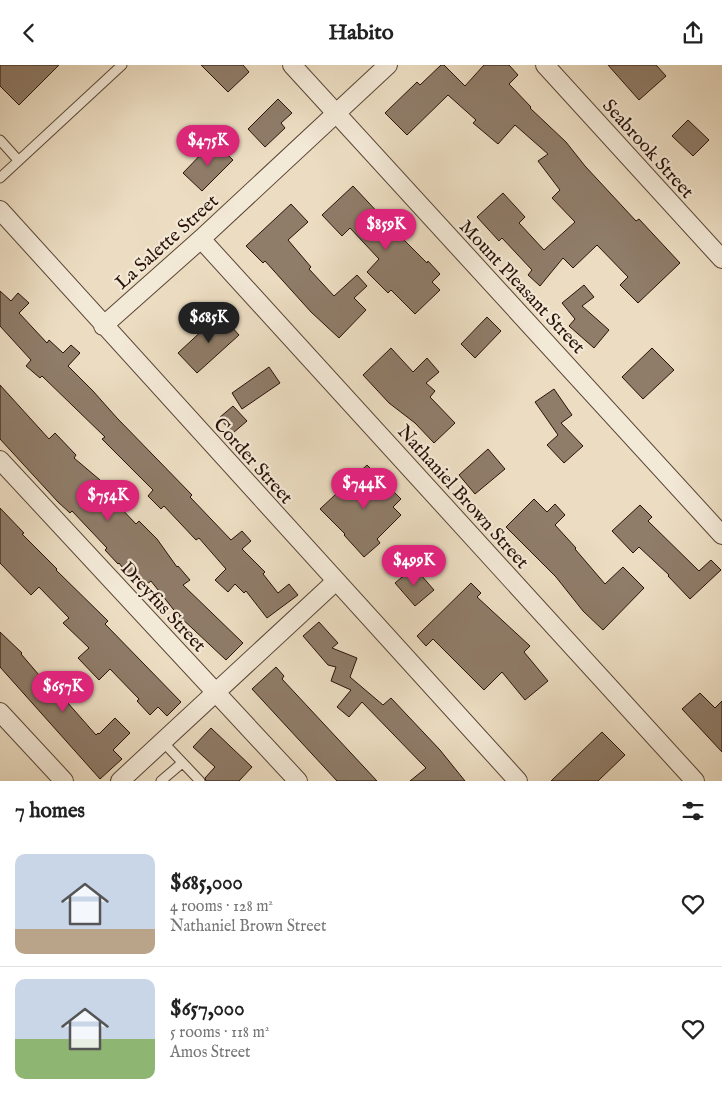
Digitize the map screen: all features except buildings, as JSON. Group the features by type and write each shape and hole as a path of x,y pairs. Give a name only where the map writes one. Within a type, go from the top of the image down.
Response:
{"street":[{"name":"Mount Pleasant Street","path":"292,65 722,535"},
{"name":"La Salette Street","path":"103,325 201,239 388,65"},
{"name":"Seabrook Street","path":"545,65 722,259"},
{"name":"Corder Street","path":"0,210 518,781"},
{"name":"Nathaniel Brown Street","path":"201,239 695,781"},
{"name":"Dreyfus Street","path":"0,460 298,781"},
{"path":"120,781 336,581"},
{"path":"0,712 64,781"}],"lane":[{"path":"0,178 122,65"},
{"path":"0,140 18,160"},
{"path":"163,742 200,781"},
{"path":"161,781 182,763"}]}
